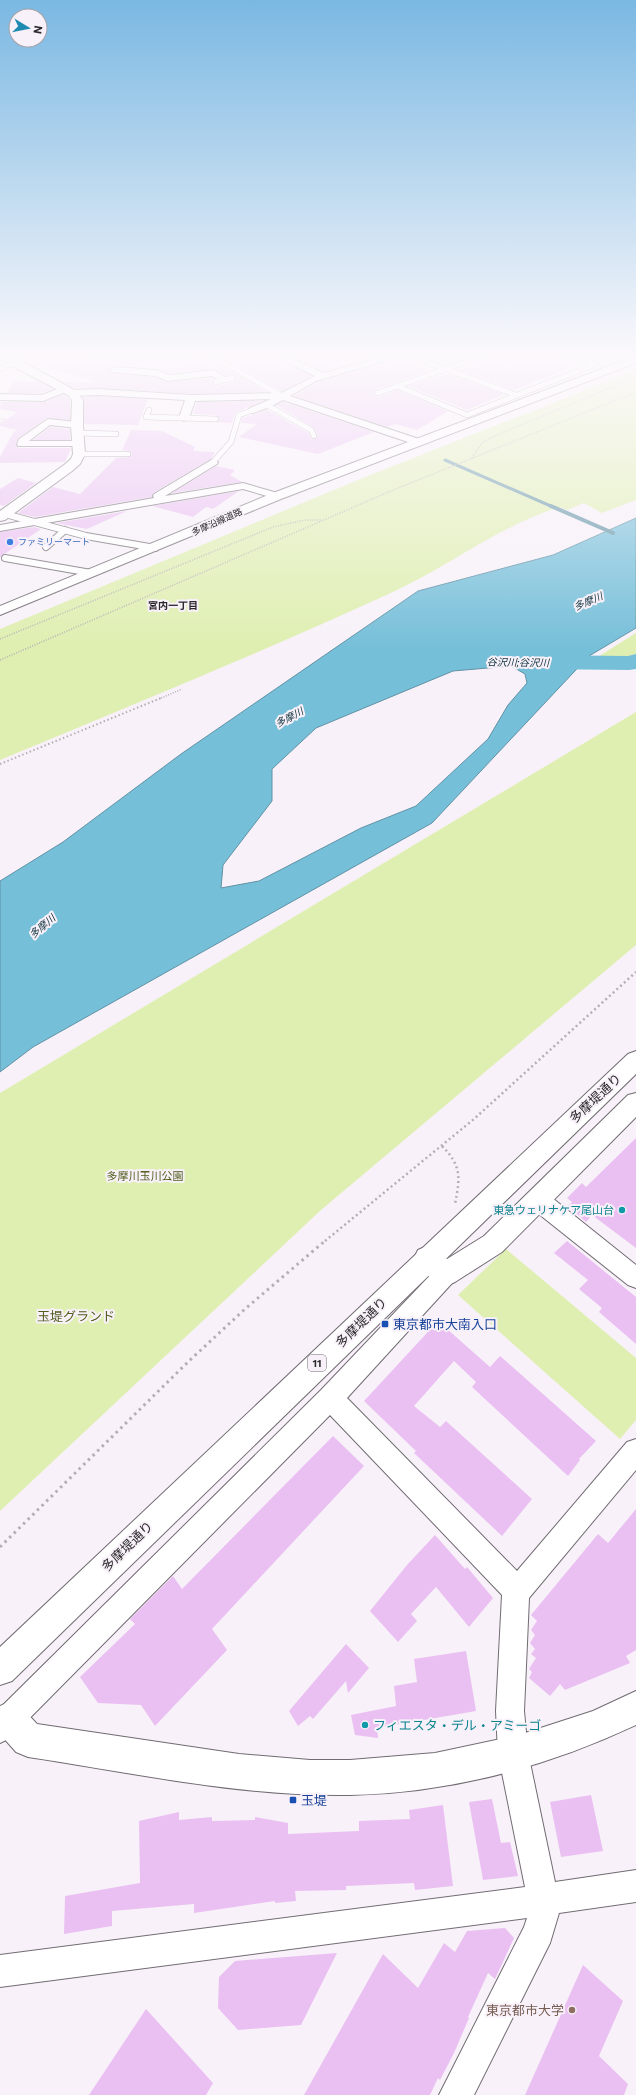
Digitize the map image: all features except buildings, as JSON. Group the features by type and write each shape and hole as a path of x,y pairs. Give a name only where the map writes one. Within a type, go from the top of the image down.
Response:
{"main road":[{"path":"3,513 68,468 76,461 77,452"},
{"name":"多摩沿線道路","path":"0,610 155,548 277,496 392,452"},
{"name":"多摩堤通り","path":"0,1669 436,1266 636,1060"},
{"path":"436,1266 493,1244 636,1102"},
{"path":"5,1724 28,1740 190,1764 277,1775 352,1777 393,1775 433,1770 513,1753 606,1723 636,1708"}],"street":[{"path":"146,503 183,482 213,462"},
{"path":"0,528 243,486 277,496"},
{"path":"538,1200 636,1278"},
{"path":"5,1724 330,1398 436,1266"},
{"path":"330,1398 513,1587 516,1593 510,1711 513,1753 542,1900 543,1917 539,1932 456,2095"},
{"path":"516,1593 636,1451"},
{"path":"0,1971 542,1900 636,1886"}],"lane":[{"path":"121,452 128,454"},
{"path":"213,462 225,452"},
{"path":"3,513 65,530 155,548"},
{"path":"46,547 65,530"},
{"path":"5,558 91,573"}],"path":[{"path":"472,458 476,452"},
{"path":"0,660 324,520 487,452"},
{"path":"0,639 273,527 305,520 324,520"},
{"path":"0,764 182,689"},
{"path":"0,1547 245,1309 327,1239 474,1119 636,972"},
{"path":"442,1146 454,1156 458,1167 460,1179 453,1211"}],"green space":[{"path":"429,452 636,452 636,500 602,513 584,503 567,510 560,507 538,515 517,524 416,581 395,591 248,656 0,760 0,629"},
{"path":"636,633 636,654 622,659 600,660 596,658"},
{"name":"多摩川玉川公園","path":"636,712 636,945 321,1210 0,1511 0,1093"},
{"path":"506,1249 636,1358 636,1420 620,1439 458,1295"}],"water":[{"name":"多摩川","path":"636,518 636,628 589,656 432,823 33,1047 0,1072 0,881 63,842 181,754 418,591 553,555","holes":["511,666 525,674 527,683 508,705 488,739 416,806 361,828 259,881 221,888 223,865 272,801 272,769 316,728 453,671"]}],"waterway":[{"path":"445,460 553,507"},
{"path":"551,506 613,533"},
{"name":"谷沢川;谷沢川","path":"536,662 629,663 636,661"}],"place":[{"name":"ファミリーマート","path":"10,542"},
{"name":"東急ウェリナケア尾山台","path":"622,1210"},
{"name":"東京都市大南入口","path":"385,1324"},
{"name":"フィエスタ・デル・アミーゴ","path":"365,1725"},
{"name":"玉堤","path":"293,1800"},
{"name":"東京都市大学","path":"572,2010"}],"district":[{"name":"宮内一丁目","path":"173,605"}],"park label":[{"name":"玉堤グランド","path":"76,1316"}]}
